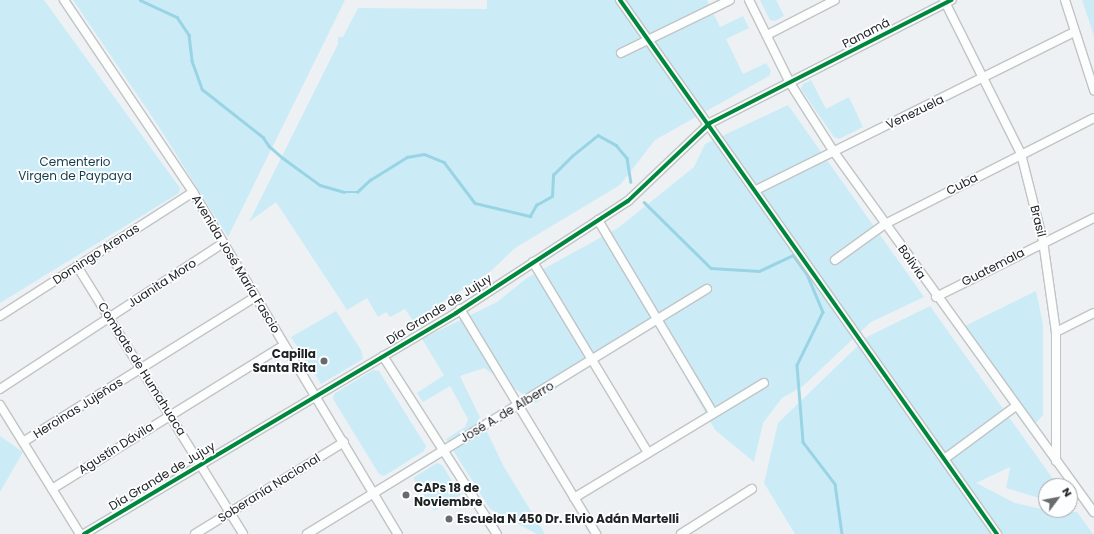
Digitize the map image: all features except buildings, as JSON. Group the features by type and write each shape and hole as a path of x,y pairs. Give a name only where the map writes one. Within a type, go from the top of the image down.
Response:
{"street":[{"name":"Avenida José María Fascio","path":"64,0 193,192 398,534"},
{"path":"620,0 756,190 997,534"},
{"path":"621,53 730,0"},
{"name":"Bolivia","path":"749,0 790,83 834,152 936,297 1094,512"},
{"path":"767,35 835,0"},
{"path":"1065,0 1074,32 1094,90"},
{"name":"Brasil","path":"946,1 981,79 1021,154 1043,241 1056,332 1056,461"},
{"name":"Panamá","path":"790,83 946,1"},
{"name":"Venezuela","path":"756,190 1074,32"},
{"name":"Día Grande de Jujuy","path":"84,534 460,309 598,220 643,189 659,170 709,124 790,83"},
{"name":"Cuba","path":"835,260 884,224 1094,118"},
{"name":"Domingo Arenas","path":"0,316 193,192"},
{"name":"Guatemala","path":"936,297 1043,241 1094,218"},
{"path":"598,220 713,413"},
{"name":"Juanita Moro","path":"0,389 223,243"},
{"path":"533,262 648,453"},
{"name":"Combate de Humahuaca","path":"77,266 142,368 244,534"},
{"name":"José A. de Alberro","path":"307,534 373,492 443,451 707,289"},
{"name":"Heroinas Jujeñas","path":"23,442 255,297"},
{"path":"460,309 596,534"},
{"path":"1056,332 1094,313"},
{"name":"Agustín Dávila","path":"52,489 170,414 284,345"},
{"path":"383,356 497,534"},
{"path":"574,498 764,383"},
{"path":"0,405 80,534"},
{"path":"947,457 1016,406"},
{"name":"Soberanía Nacional","path":"195,534 344,442"},
{"path":"681,534 752,489"}],"green space":[{"name":"Cementerio Virgen de Paypaya","path":"0,0 44,0 180,188 179,193 0,303"},
{"path":"73,0 345,0 228,237 159,127"},
{"path":"487,0 707,0 720,27 743,16 749,28 726,39 743,74 766,63 771,71 769,76 655,140 620,185 515,248 490,272 413,321 405,309 390,317 386,312 378,317 367,298 347,310 276,202 249,222 338,44 338,37 343,37 358,8 487,9"},
{"path":"760,0 776,0 784,16 775,21 770,20"},
{"path":"1082,0 1094,0 1094,36"},
{"path":"811,80 826,109 849,97 863,127 839,139 834,137 801,89 803,84"},
{"path":"788,105 924,297 871,322 803,386 782,398 763,423 754,462 715,430 653,319 536,403 484,368 460,376 504,467 545,534 537,534 490,509 446,439 465,427 468,419 450,386 423,402 417,393 444,375 422,339 497,302 527,278 618,228 694,167 705,144"},
{"path":"1036,291 1043,324 1043,415 1037,422 1032,421 965,326"},
{"path":"930,306 1052,478 1038,478 1038,498 1006,488 1010,467 976,483 1015,503 1038,508 1038,518 1078,518 1078,513 1093,534 795,534 764,483 778,423 867,337"},
{"path":"336,311 361,350 363,359 321,384 291,337"},
{"path":"373,370 379,371 426,446 424,451 384,476 379,474 333,399 334,394"},
{"path":"0,436 23,452 0,492"},
{"path":"437,463 442,465 461,495 434,511 413,478"}],"waterway":[{"path":"140,0 177,17 189,35 192,61 202,89 263,137 269,146 283,158 320,185 344,192 357,192 370,180 407,157 424,154 444,162 475,203 530,216 536,205 552,196 553,175 572,156 598,135 616,145 627,158 631,182"},
{"path":"644,202 711,268 759,271 793,255 807,274 823,312 797,365 803,442 835,484 842,534"}],"cycle path":[{"path":"620,0 997,534"},
{"path":"84,534 456,313 628,201 710,123 951,0"}],"place":[{"name":"Capilla Santa Rita","path":"324,361"},
{"name":"CAPs 18 de Noviembre","path":"406,495"},
{"name":"Escuela N 450 Dr. Elvio Adán Martelli","path":"449,519"}]}
